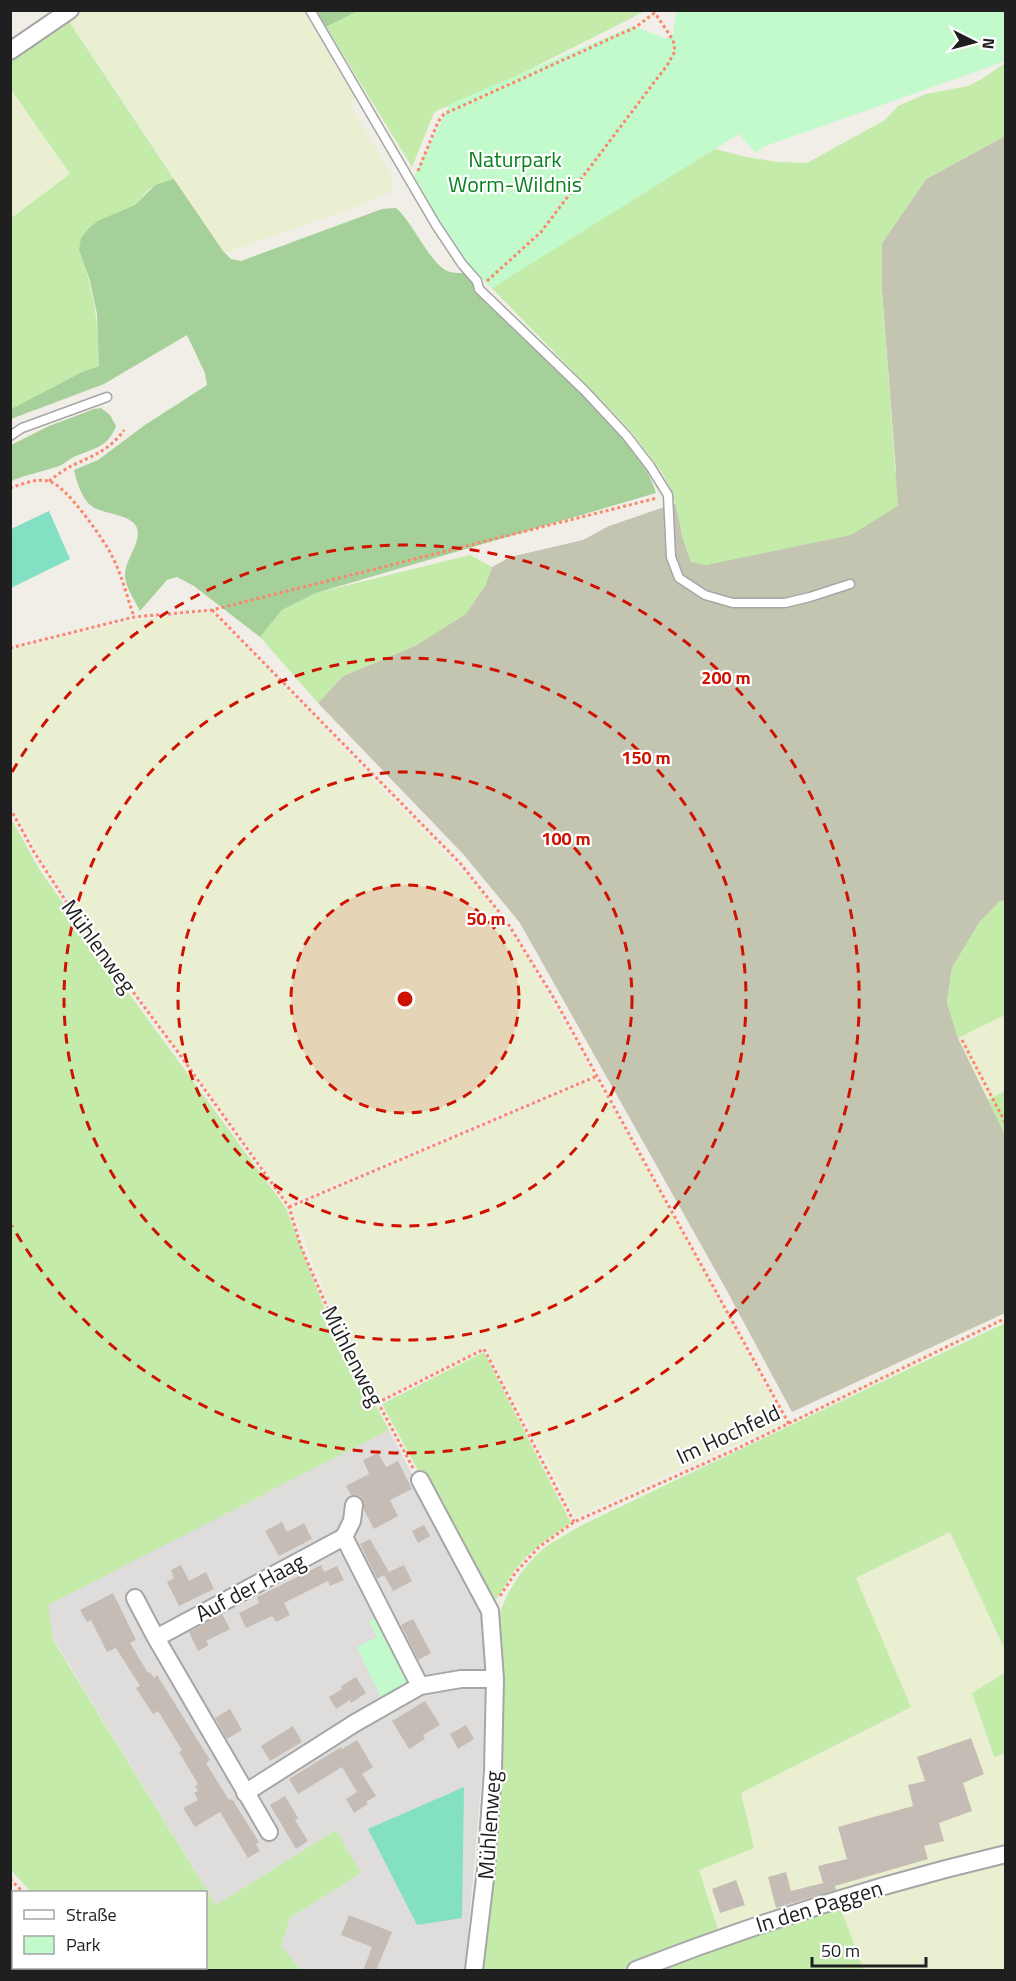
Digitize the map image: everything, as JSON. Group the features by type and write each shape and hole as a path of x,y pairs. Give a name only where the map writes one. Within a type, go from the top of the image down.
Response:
{"street":[{"path":"10,51 70,10"},
{"name":"Mühlenweg","path":"420,1480 490,1611 495,1679 493,1770 486,1870 474,1971"},
{"path":"354,1505 352,1521 344,1537 420,1686"},
{"name":"Auf der Haag","path":"156,1638 344,1537"},
{"path":"135,1598 269,1832"},
{"path":"245,1793 355,1723 420,1686 461,1679 495,1679"},
{"name":"In den Paggen","path":"636,1971 741,1930 815,1906 924,1874 1005,1854"}],"lane":[{"path":"310,10 436,225 462,264 477,281 480,289 539,345 626,435 650,465 668,495 671,557 679,578 705,596 733,603 786,603 850,584"},
{"path":"10,436 22,428 107,397"}],"path":[{"path":"413,183 438,122 444,114 636,27 655,11 673,40 675,51 668,64 541,232 480,289"},
{"path":"49,481 70,466 106,449 117,441 124,430"},
{"path":"10,488 31,482 49,481 57,484 107,546 120,575 134,617"},
{"path":"10,648 134,617 212,610 668,495"},
{"path":"212,610 460,863 507,922 555,1000 789,1424"},
{"name":"Mühlenweg","path":"10,808 34,852 69,906 289,1207 301,1247 327,1307 420,1480"},
{"path":"962,1040 1005,1124"},
{"path":"289,1207 597,1076"},
{"name":"Im Hochfeld","path":"490,1611 516,1572 539,1547 574,1522 789,1424 1005,1318"},
{"path":"377,1403 484,1349 574,1522"},
{"path":"10,1879 21,1891"}],"shaded area":[{"path":"82,10 303,11 355,98 349,104 392,176 392,189 389,193 353,208 225,253 68,20"},
{"path":"10,88 70,174 11,219 10,219"},
{"path":"1005,136 1005,900 999,902 979,923 952,968 947,1002 958,1038 1005,1134 1005,1313 792,1412 727,1291 520,923 464,855 318,703 343,676 417,645 485,586 492,567 510,557 583,540 609,526 676,503 683,539 706,565 735,558 896,471 882,291 882,243 926,179"},
{"path":"211,612 479,889 525,954 593,1075 289,1203 65,894 45,865 11,802 11,650 136,620"},
{"path":"1005,1015 1005,1091 988,1100 958,1038"},
{"path":"595,1078 681,1229 784,1422 576,1517 486,1346 380,1400 331,1308 292,1208"},
{"path":"389,1430 487,1616 485,1740 465,1970 301,1970 281,1946 290,1918 361,1873 336,1830 216,1905 35,1609"},
{"path":"950,1532 1005,1650 1005,1673 972,1693 993,1756 1005,1753 1005,1848 922,1869 718,1929 699,1870 754,1848 741,1793 911,1707 856,1579"},
{"path":"1005,1860 1005,1970 864,1970 840,1907"}],"green space":[{"path":"357,10 647,10 489,90 438,110 434,113 412,167 326,27"},
{"path":"317,11 357,11 326,27"},
{"name":"Naturpark Worm-Wildnis","path":"676,11 1005,11 1006,61 763,147 756,153 739,134 492,288 458,254 414,176 450,104 633,26 666,39 673,34"},
{"path":"68,20 174,179 149,189 135,205 79,250 95,307 99,366 82,372 11,409 10,219 70,174 10,88 11,61"},
{"path":"1005,63 1005,136 926,179 882,243 882,291 898,506 851,535 706,565 691,562 683,539 673,493 661,471 629,429 483,279 534,102 746,157 778,162 807,163 885,120 898,106 926,94 968,86"},
{"path":"174,179 223,251 231,259 241,261 382,209 396,208 436,262 450,272 465,273 614,427 640,459 656,493 316,593 282,610 260,637 194,586 177,577 167,580 140,611 125,577 125,570 137,540 137,528 129,519 94,508 89,504 81,492 74,470 98,460 145,425 207,385 205,373 187,335 104,384 11,419 11,409 82,372 99,366 97,314 90,281 79,250 81,238 98,221 135,205 155,185"},
{"path":"101,408 110,415 116,426 108,440 58,466 11,481 11,445 49,426"},
{"path":"49,511 70,559 11,588 11,529"},
{"path":"470,555 492,567 485,586 466,614 417,645 343,676 318,703 260,637 282,610 316,593"},
{"path":"10,816 39,869 286,1208 325,1310 389,1430 48,1605 53,1640 216,1905 336,1830 361,1873 290,1918 281,1946 301,1970 109,1970 108,1969 207,1969 207,1891 30,1891 11,1870"},
{"path":"1005,900 1005,1015 958,1038 947,1002 952,968 979,923 999,902"},
{"path":"1005,1091 1005,1134 988,1100"},
{"path":"1005,1323 1005,1650 950,1532 856,1578 911,1707 741,1793 754,1848 699,1870 718,1929 622,1970 481,1970 495,1838 499,1616 506,1597 522,1571 543,1549 580,1526"},
{"path":"484,1352 571,1523 528,1555 491,1605 382,1404"},
{"path":"380,1615 416,1685 384,1704 357,1647 377,1637 369,1621"},
{"path":"1005,1673 1005,1753 994,1757 972,1693"},
{"path":"464,1787 462,1918 417,1925 368,1829"},
{"path":"840,1907 864,1970 648,1970"}],"building":[{"path":"378,1453 386,1467 398,1461 412,1489 390,1500 398,1516 374,1529 364,1510 363,1500 360,1496 351,1495 346,1486 369,1474 363,1460"},
{"path":"282,1522 287,1532 304,1523 312,1539 279,1556 265,1531"},
{"path":"424,1525 430,1536 418,1543 412,1531"},
{"path":"370,1539 389,1572 404,1565 412,1581 393,1591 384,1575 377,1579 360,1544"},
{"path":"181,1565 189,1581 206,1572 214,1589 179,1606 167,1582 174,1578 171,1570"},
{"path":"321,1565 324,1572 337,1566 344,1580 330,1586 328,1581 284,1603 290,1615 276,1622 272,1616 246,1628 239,1613 259,1603 257,1597"},
{"path":"113,1593 136,1640 130,1643 148,1673 150,1672 154,1678 157,1675 210,1760 206,1763 259,1842 256,1844 260,1851 248,1858 220,1812 195,1827 183,1808 198,1800 194,1793 198,1791 195,1786 198,1784 179,1752 182,1750 158,1711 153,1714 136,1688 140,1686 116,1648 107,1652 91,1620 87,1622 80,1610"},
{"path":"222,1614 230,1629 206,1641 209,1645 198,1651 189,1632"},
{"path":"413,1619 431,1653 418,1660 401,1625"},
{"path":"356,1677 366,1693 336,1709 329,1697"},
{"path":"425,1701 440,1725 423,1735 425,1739 409,1749 392,1721"},
{"path":"230,1709 242,1730 227,1739 215,1718"},
{"path":"466,1725 474,1739 458,1749 450,1734"},
{"path":"293,1726 302,1742 270,1761 261,1746"},
{"path":"971,1738 984,1774 963,1783 972,1811 939,1823 944,1841 924,1846 928,1859 835,1886 836,1890 776,1908 768,1877 786,1872 791,1891 823,1883 818,1866 847,1859 838,1827 913,1806 908,1785 925,1781 917,1757"},
{"path":"357,1740 373,1767 362,1774 376,1796 366,1802 368,1804 354,1813 346,1799 357,1792 342,1767 298,1794 289,1779 341,1747 342,1749"},
{"path":"285,1796 298,1818 295,1820 308,1841 296,1849 270,1805"},
{"path":"736,1880 745,1905 720,1913 712,1889"},
{"path":"349,1915 392,1932 376,1971 363,1971 372,1947 341,1935"}]}
